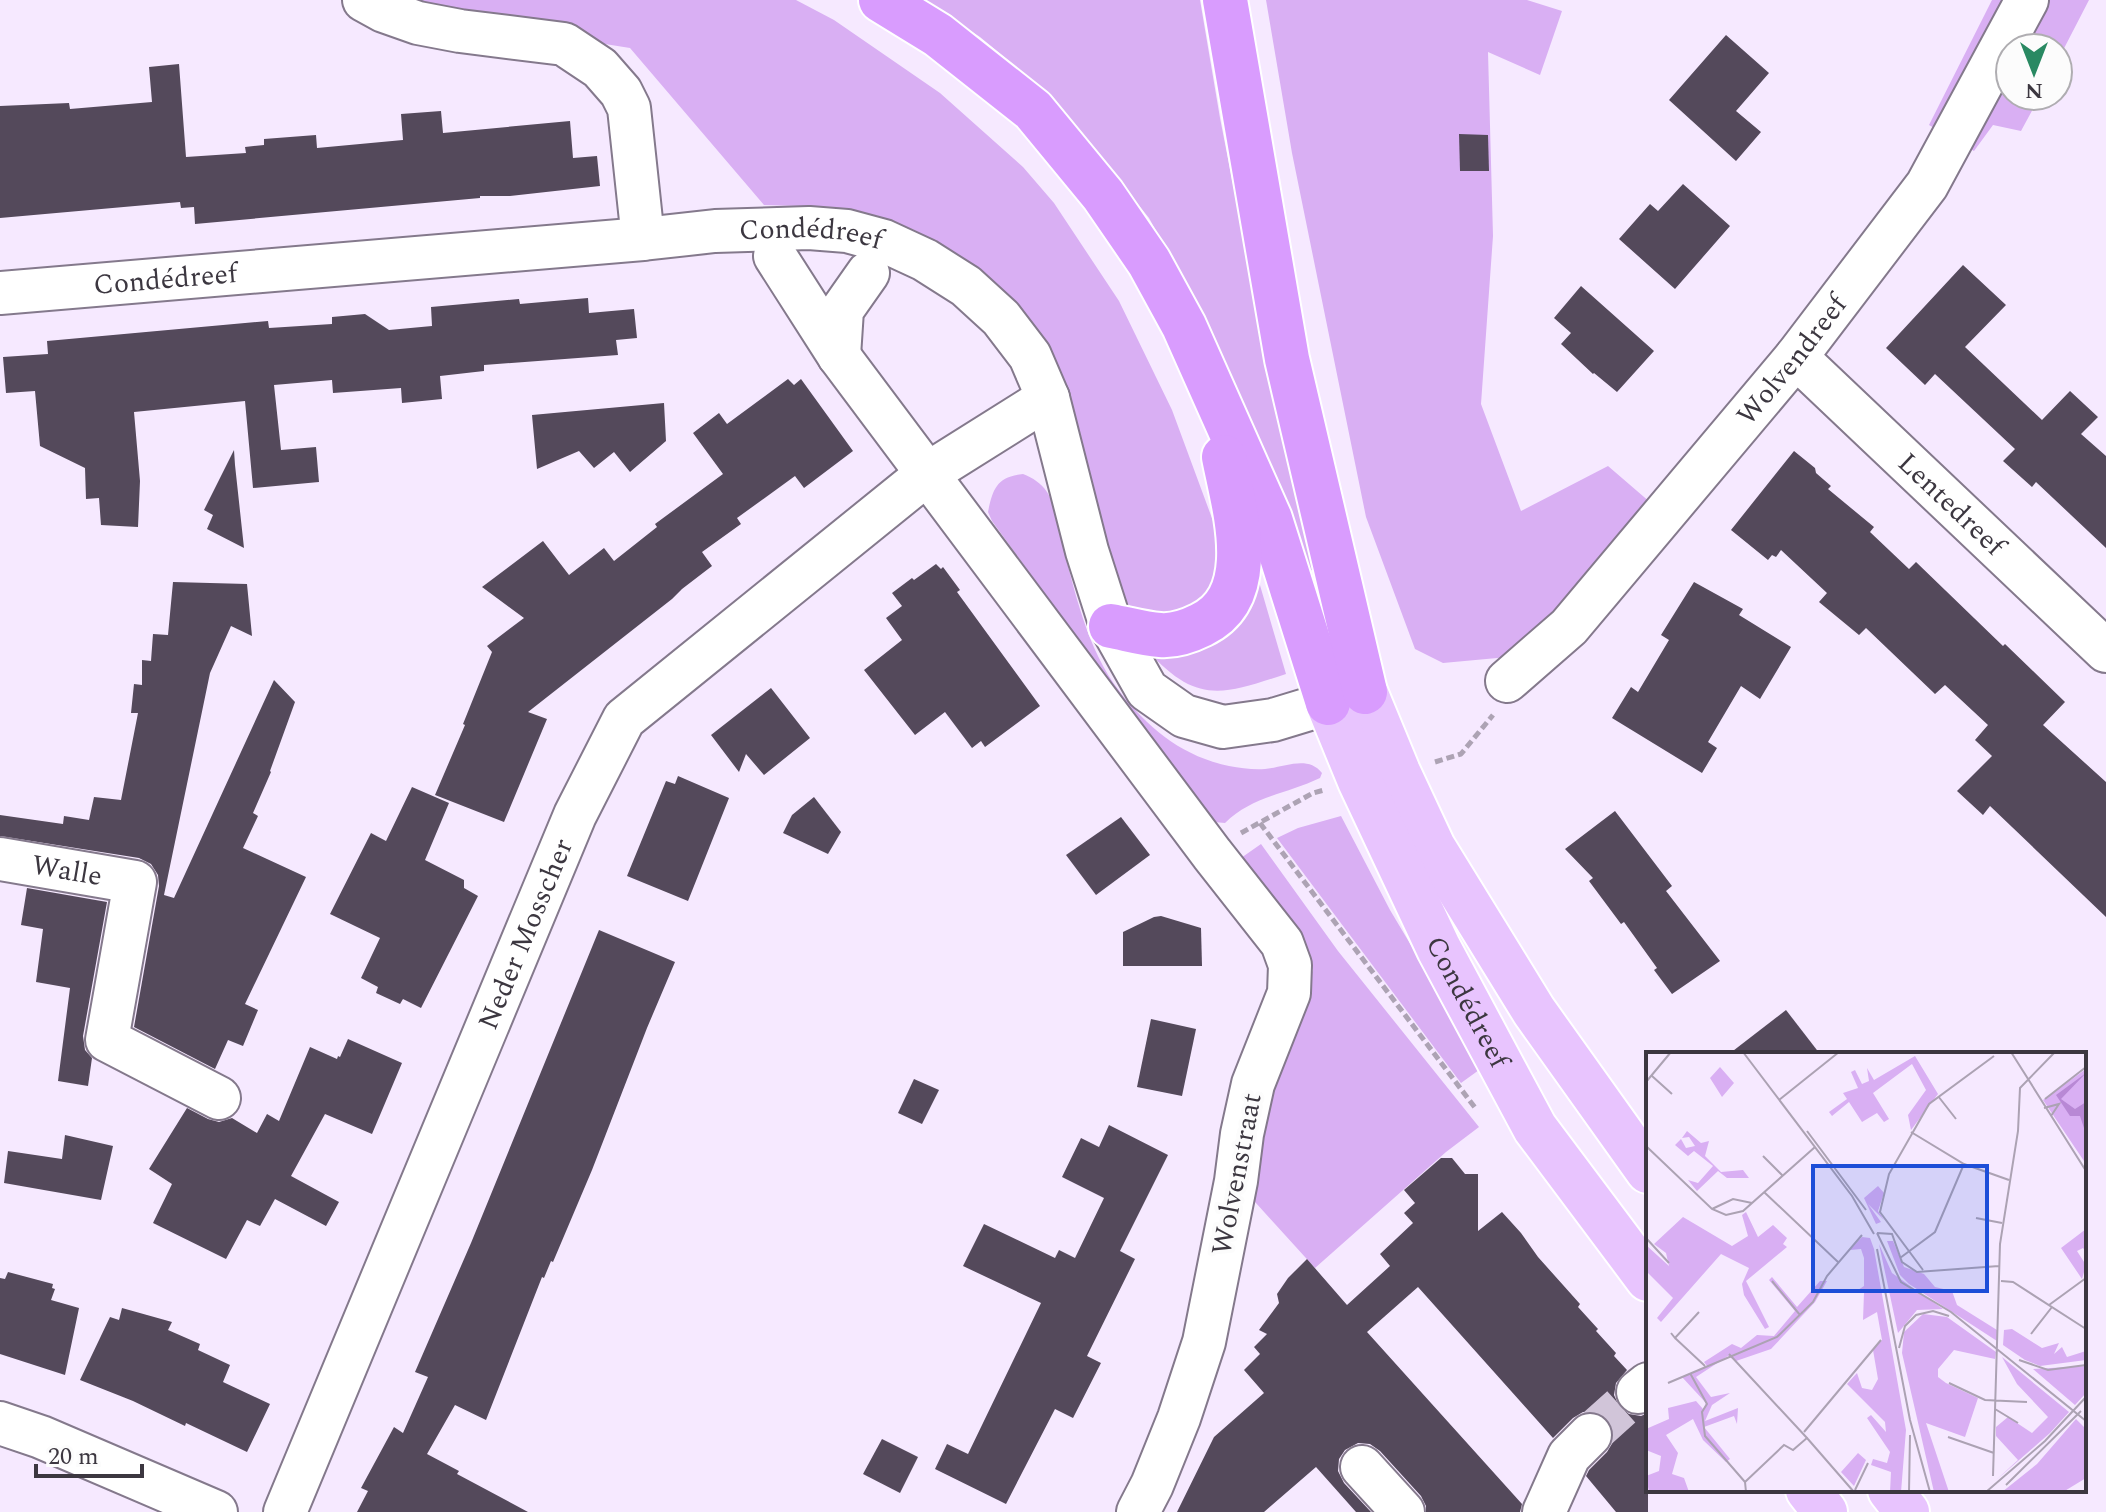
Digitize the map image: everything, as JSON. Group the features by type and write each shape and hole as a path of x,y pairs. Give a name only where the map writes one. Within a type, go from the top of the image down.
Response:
{"highway":[{"path":"881,0 938,35 1033,110 1103,195 1149,262 1184,326 1221,406 1347,698"},
{"path":"1225,0 1347,698"},
{"path":"1111,626 1162,635 1188,631 1220,613 1231,597 1240,552 1221,439 1221,406"}],"main road":[{"name":"Condédreef","path":"1347,698 1398,772 1433,847 1534,1011 1646,1168"},
{"name":"Condédreef","path":"1347,698 1360,781 1439,949 1535,1128 1646,1276"},
{"path":"1810,1492 1825,1512"},
{"path":"1892,1492 1907,1512"}],"street":[{"path":"364,0 418,23 564,44 600,68 621,92 629,108 643,239"},
{"name":"Wolvendreef","path":"1507,681 1569,627 1796,357 1927,185 2027,0"},
{"name":"Condédreef","path":"0,293 715,231 809,228 847,231 884,241 925,260 966,286 1001,318 1030,356 1048,398 1087,551 1111,626 1147,690 1184,716 1223,727 1273,720 1347,698"},
{"name":"Condédreef","path":"775,256 839,356 1212,854"},
{"name":"Condédreef","path":"839,356 842,310 868,273"},
{"name":"Lentedreef","path":"1796,357 2106,651"},
{"name":"Neder Mosscher","path":"285,1512 569,829 624,719 927,474 1048,398"},
{"name":"Wolvenstraat","path":"1138,1512 1179,1418 1204,1342 1253,1084 1289,993 1290,965 1282,943 1212,854"},
{"name":"Walle","path":"0,859 135,882 107,1040 219,1098"},
{"path":"0,1423 41,1437 216,1512"},
{"path":"1544,1512 1569,1456 1590,1435"},
{"path":"1362,1467 1403,1512"}],"path":[{"path":"1260,823 1477,1110"}],"shaded area":[{"path":"420,0 796,0 834,20 940,93 1023,167 1054,203 1119,301 1172,410 1227,564 1190,619 1142,615 1129,605 1114,585 1076,423 1060,379 977,272 950,250 914,230 878,216 833,207 764,205 630,48 468,22 418,5"},
{"path":"922,0 1200,0 1267,358 1315,569 1299,574 1207,324 1149,218 1104,162 1015,66 980,37"},
{"path":"1266,0 1527,0 1562,11 1540,75 1488,52 1493,236 1481,404 1521,511 1608,466 1651,503 1557,615 1508,657 1443,663 1415,649 1366,517 1292,153"},
{"path":"1992,0 2089,0 2072,32 1994,32 1994,112 2031,112 2021,131 1993,125 1974,151 1929,125"},
{"path":"1023,474 1039,483 1050,497 1090,638 1108,675 1143,718 1182,748 1212,761 1256,769 1310,764 1322,773 1320,778 1258,801 1225,823 1214,822 992,521 988,512 998,485 1007,478"},
{"path":"1257,575 1286,674 1244,687 1211,690 1181,680 1147,650"},
{"path":"1341,816 1390,910 1480,1061 1479,1070 1461,1083 1277,838 1298,828"},
{"path":"1261,844 1338,951 1479,1127 1446,1152 1315,1268 1246,1192 1281,1043 1313,970 1241,858"}],"building":[{"path":"1726,35 1769,73 1736,111 1761,132 1736,161 1669,100"},
{"path":"179,64 186,157 246,153 245,147 264,145 264,139 316,135 317,148 403,140 401,114 441,111 443,133 570,121 573,158 597,156 600,186 195,224 194,207 181,208 180,202 0,218 0,106 69,103 70,109 152,102 149,67"},
{"path":"1459,134 1488,135 1489,171 1460,171"},
{"path":"1683,184 1730,226 1675,289 1619,239 1650,204 1658,211"},
{"path":"1963,265 2006,305 1965,347 2042,420 2070,391 2098,417 2081,434 2106,456 2106,548 2036,482 2032,487 2003,461 2015,449 1935,374 1925,385 1886,348"},
{"path":"1581,286 1654,351 1617,392 1561,344 1571,333 1554,318"},
{"path":"588,298 589,313 634,309 637,338 616,340 618,355 484,365 484,371 440,376 442,399 402,403 401,388 333,393 332,380 274,385 281,450 316,447 319,482 253,488 245,401 134,412 140,481 138,527 101,525 99,498 86,499 85,468 40,446 35,391 6,393 3,357 48,354 47,341 268,321 269,328 332,324 332,317 365,314 389,330 432,326 431,307 519,299 520,304"},
{"path":"788,379 794,385 801,379 853,451 804,488 795,476 737,518 741,524 702,552 712,566 528,712 547,719 504,822 435,795 492,652 487,646 524,618 482,587 543,541 569,575 604,548 614,561 657,527 655,524 723,474 693,433 719,413 727,424"},
{"path":"664,403 666,441 630,472 614,452 594,468 579,451 537,469 532,415"},
{"path":"234,450 244,548 207,529 213,515 204,510"},
{"path":"1794,451 1815,468 1816,473 1831,486 1828,489 1874,527 1870,532 1909,569 1916,562 2065,702 2043,725 2106,782 2106,917 1990,806 1983,815 1957,791 1992,756 1975,740 1988,725 1945,685 1935,694 1866,628 1859,635 1819,602 1827,593 1781,550 1776,557 1772,555 1768,560 1731,530"},
{"path":"936,564 941,569 943,567 960,590 957,592 1040,706 985,747 981,741 972,748 945,712 915,735 864,670 902,640 886,618 902,606 892,593"},
{"path":"173,582 247,584 252,636 231,626 210,673 164,895 174,898 274,680 295,702 253,813 258,816 243,848 306,877 245,1004 258,1010 243,1046 228,1040 215,1069 134,1027 159,886 158,875 151,864 139,858 0,836 0,815 63,824 64,816 89,820 94,797 121,800 138,713 131,713 134,684 142,685 142,660 151,661 153,634 168,635"},
{"path":"1694,582 1743,609 1739,615 1791,647 1760,699 1741,686 1708,742 1717,748 1702,773 1612,718 1631,687 1638,692 1669,640 1661,635"},
{"path":"771,688 810,738 764,775 746,754 739,772 711,735"},
{"path":"678,776 729,798 688,901 627,876 666,781 675,784"},
{"path":"412,787 449,803 425,860 464,880 464,888 478,896 421,1008 403,999 400,1004 376,993 378,987 361,978 380,938 330,914 371,833 386,841"},
{"path":"814,797 841,832 828,854 783,833 792,815"},
{"path":"1615,811 1672,886 1666,891 1720,961 1672,994 1624,922 1621,924 1589,881 1593,878 1565,849"},
{"path":"1121,817 1150,855 1096,895 1066,855"},
{"path":"27,888 107,902 83,1036 85,1050 92,1058 88,1086 58,1081 70,988 36,982 43,929 21,925"},
{"path":"1161,916 1201,928 1202,966 1123,966 1123,932"},
{"path":"599,930 675,962 592,1170 553,1262 542,1277 486,1420 455,1405 427,1454 459,1471 457,1474 528,1512 357,1512 368,1491 361,1488 394,1427 403,1433 428,1377 415,1372"},
{"path":"1786,1010 1818,1052 1732,1052"},
{"path":"1151,1019 1196,1029 1182,1096 1137,1087"},
{"path":"348,1039 402,1063 372,1134 325,1114 291,1176 339,1202 326,1226 275,1199 260,1226 247,1220 226,1259 153,1223 172,1184 149,1169 187,1108 219,1122 232,1118 257,1133 267,1114 279,1121 310,1047 337,1059"},
{"path":"914,1079 939,1090 922,1124 898,1113"},
{"path":"1109,1125 1168,1155 1120,1251 1135,1259 1087,1356 1101,1363 1073,1418 1055,1409 1006,1504 935,1469 947,1444 968,1454 1041,1303 963,1266 984,1224 1055,1258 1059,1250 1075,1258 1104,1198 1062,1177 1081,1138 1099,1147"},
{"path":"65,1135 113,1146 101,1200 4,1183 8,1151 62,1159"},
{"path":"1441,1158 1452,1158 1465,1174 1478,1174 1478,1231 1502,1212 1580,1304 1578,1307 1627,1370 1616,1383 1614,1395 1619,1406 1629,1414 1646,1414 1648,1512 1616,1512 1586,1476 1613,1442 1613,1428 1606,1418 1595,1412 1583,1412 1553,1438 1418,1287 1367,1332 1522,1504 1520,1512 1426,1512 1421,1496 1380,1451 1370,1444 1358,1443 1345,1450 1339,1459 1338,1471 1344,1483 1371,1512 1356,1512 1316,1467 1264,1512 1177,1512 1214,1437 1264,1393 1244,1370 1260,1354 1254,1347 1267,1334 1259,1330 1279,1303 1277,1294 1288,1278 1307,1259 1347,1305 1390,1266 1380,1254 1413,1223 1404,1213 1415,1203 1404,1190"},
{"path":"8,1272 53,1284 52,1288 55,1289 51,1300 79,1308 65,1375 0,1354 0,1278 5,1279"},
{"path":"122,1308 172,1322 168,1330 200,1344 198,1350 230,1365 223,1382 270,1404 247,1452 186,1423 185,1426 80,1380 110,1317 119,1320"},
{"path":"882,1439 918,1457 900,1493 863,1474"}],"tunnel":[{"path":"1590,1435 1638,1392"}]}
